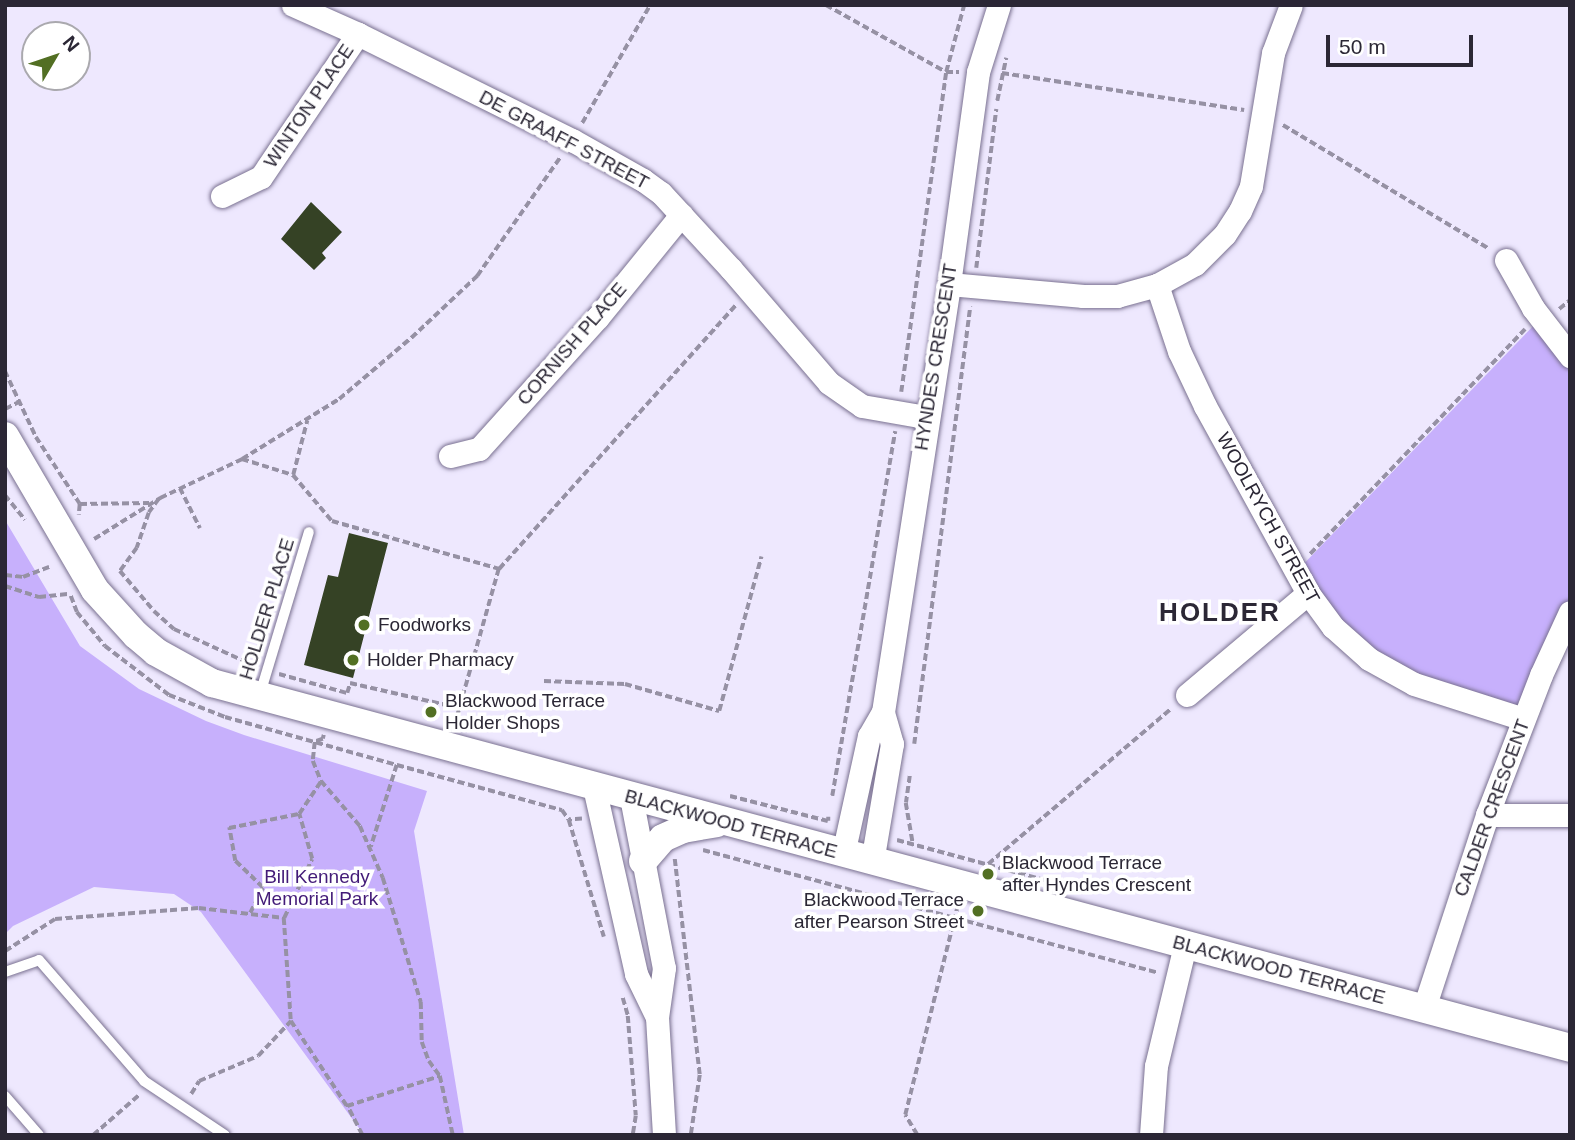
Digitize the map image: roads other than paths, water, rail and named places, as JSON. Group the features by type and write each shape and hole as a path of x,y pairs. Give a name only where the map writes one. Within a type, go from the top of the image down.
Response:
{"street":[{"name":"DE GRAAFF STREET","path":"293,5 358,34 572,140 643,180 681,215 750,290 829,383 862,406 926,416"},
{"name":"HYNDES CRESCENT","path":"843,854 869,736 883,712 926,416 949,284 978,72 999,5"},
{"path":"949,284 1102,297 1157,285 1195,264 1210,251 1240,211 1251,186 1273,52 1291,5"},
{"name":"WINTON PLACE","path":"222,196 261,177 358,34"},
{"name":"CORNISH PLACE","path":"450,456 479,449 598,317 681,215"},
{"path":"1506,260 1538,315 1570,356"},
{"name":"WOOLRYCH STREET","path":"1157,285 1179,351 1205,406 1308,593 1351,645 1387,670 1414,684 1524,719"},
{"name":"BLACKWOOD TERRACE","path":"9,447 95,590 136,635 181,668 212,683 263,683 594,788 1570,1048"},
{"path":"1187,695 1308,593"},
{"name":"CALDER CRESCENT","path":"1424,1008 1487,815 1570,612"},
{"name":"HYNDES CRESCENT","path":"872,862 892,744 883,712"},
{"path":"594,788 636,974 657,1017"},
{"path":"631,797 664,968 657,1017 664,1135"},
{"path":"1487,815 1570,815"},
{"path":"643,860 663,838 683,829 722,821"},
{"path":"1151,1135 1156,1066 1185,945"}],"lane":[{"name":"HOLDER PLACE","path":"263,683 309,532"},
{"path":"5,972 40,960 144,1081 225,1135"},
{"path":"5,1096 39,1135"}],"place":[{"name":"Foodworks","path":"364,625"},
{"name":"Holder Pharmacy","path":"353,660"},
{"name":"Blackwood Terrace Holder Shops","path":"431,712"},
{"name":"Blackwood Terrace after Hyndes Crescent","path":"988,874"},
{"name":"Blackwood Terrace after Pearson Street","path":"978,911"}],"district":[{"name":"HOLDER","path":"1220,613"}],"park label":[{"name":"Bill Kennedy Memorial Park","path":"317,888"}]}
